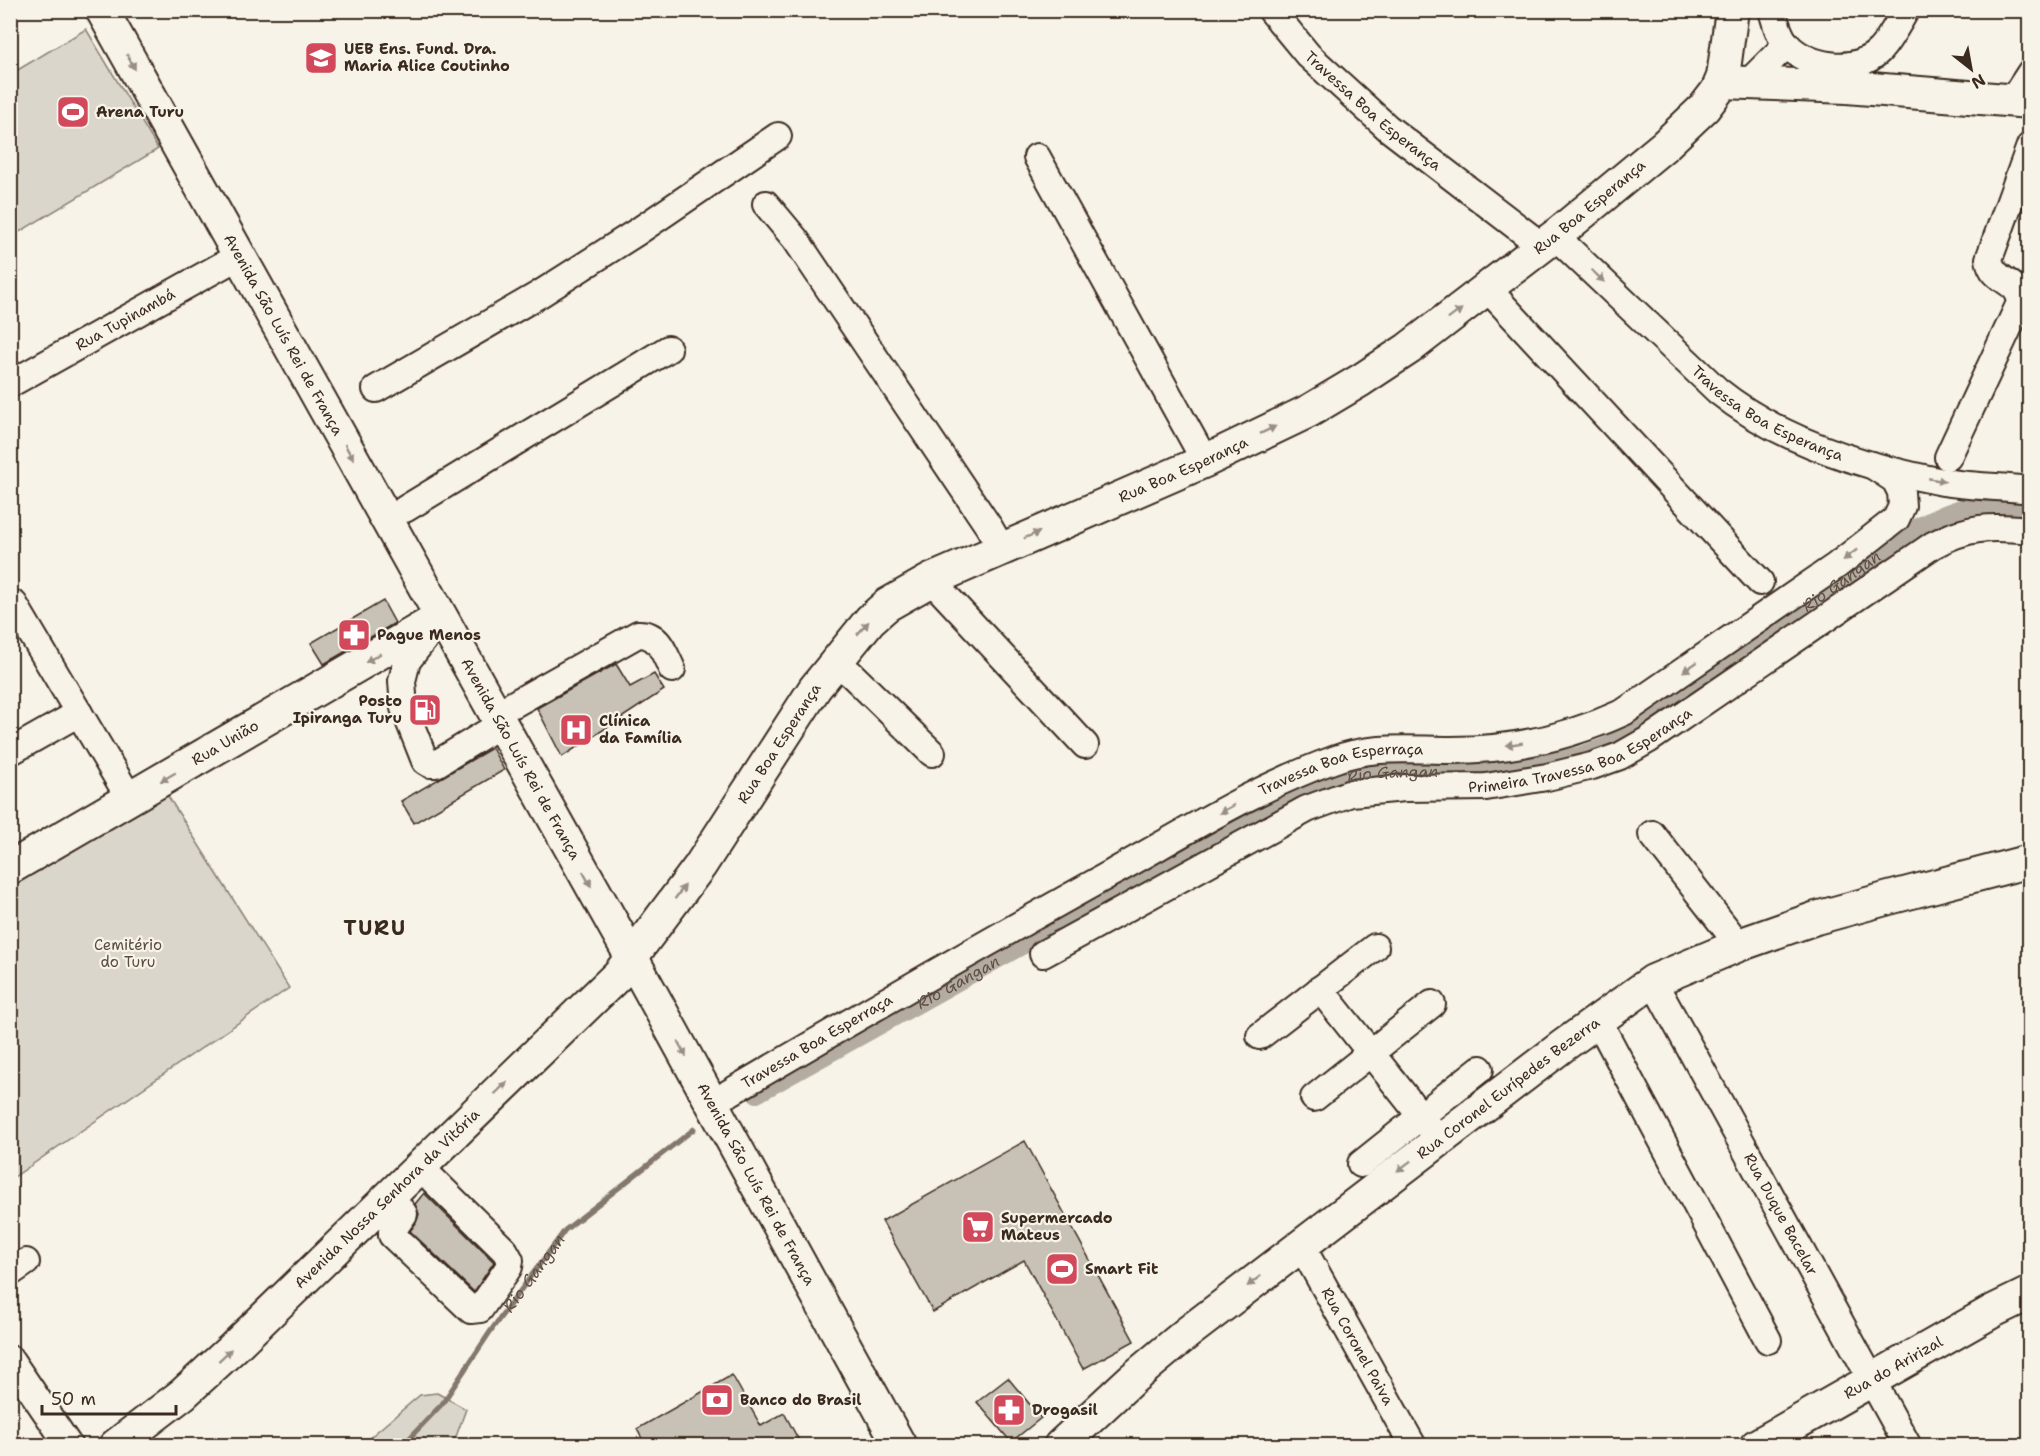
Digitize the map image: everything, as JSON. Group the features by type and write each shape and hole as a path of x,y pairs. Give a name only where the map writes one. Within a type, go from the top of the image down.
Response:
{"main road":[{"name":"Avenida São Luís Rei de França","path":"102,10 438,619 507,714"},
{"name":"Avenida São Luís Rei de França","path":"126,10 405,509 507,714 639,949 900,1444"},
{"name":"Rua Boa Esperança","path":"639,949 700,866 784,733 835,662 870,620 887,605 931,580 1205,460 1309,411 1408,349 1549,241 1665,145 1704,108 1717,91 1745,76 1732,10"},
{"path":"1745,76 2020,102"},
{"name":"Rua União","path":"10,868 438,619"},
{"name":"Rua Coronel Eurípedes Bezerra","path":"1060,1446 1151,1362 1301,1245 1430,1128 1598,1020 1653,981 1739,945 1816,918 2030,861"},
{"name":"Avenida São Luís Rei de França","path":"639,949 729,1093 900,1444"},
{"name":"Avenida Nossa Senhora da Vitória","path":"115,1446 183,1394 619,975 639,949"},
{"name":"Rua do Aririzal","path":"1756,1446 1993,1311 2030,1293"}],"street":[{"name":"Travessa Boa Esperança","path":"1271,10 1308,55 1388,128 1549,241 1740,409 1796,439 1872,465 1939,482 2030,490"},
{"path":"1772,10 1781,36 1787,44 1808,60 1823,65 1851,64 1866,60 1880,50 1906,10"},
{"path":"1745,76 1787,44"},
{"path":"2020,102 2030,73"},
{"path":"376,388 540,294 637,232 778,136"},
{"path":"1948,457 2021,301 2013,285 2000,279 1994,273 1989,259 2030,146"},
{"path":"1037,157 1205,460"},
{"path":"766,204 796,240 1001,548"},
{"name":"Rua Tupinambá","path":"10,384 239,256"},
{"path":"1489,288 1760,582"},
{"path":"405,509 668,350"},
{"name":"Travessa Boa Esperraça","path":"729,1093 1097,881 1262,790 1302,771 1358,752 1385,748 1452,750 1552,738 1593,726 1624,712 1836,566 1896,519 1902,506 1901,492 1895,480 1872,465"},
{"name":"Primeira Travessa Boa Esperança","path":"1043,954 1307,809 1351,793 1405,788 1486,787 1547,777 1592,766 1620,756 1759,666 1933,545 1960,532 1976,528 2030,530"},
{"path":"931,580 1085,745"},
{"path":"14,604 130,799"},
{"path":"438,619 407,662 402,681 404,708 425,761 430,764 436,764 507,714 639,634 647,634 656,638 672,669"},
{"path":"835,662 932,753"},
{"path":"10,752 80,713"},
{"path":"1652,834 1739,945"},
{"path":"1260,1036 1375,947"},
{"name":"Rua Duque Bacelar","path":"1653,981 1908,1446"},
{"path":"1320,989 1430,1128"},
{"path":"1314,1098 1432,1004"},
{"path":"1598,1020 1768,1340"},
{"path":"1361,1164 1430,1128 1480,1069"},
{"path":"390,1196 404,1217 392,1235 471,1310 480,1309 509,1267 510,1260 506,1251 420,1167"},
{"name":"Rua Coronel Paiva","path":"1301,1245 1413,1446"},
{"path":"10,1359 69,1446"}],"green space":[{"name":"Arena Turu","path":"86,29 158,149 11,237 11,74"},
{"name":"Cemitério do Turu","path":"166,793 289,988 11,1179 10,884"},
{"path":"437,1393 466,1409 453,1445 361,1445 420,1395"}],"building":[{"name":"Pague Menos","path":"383,601 395,623 324,664 311,643"},
{"name":"Clínica da Família","path":"616,664 630,687 654,674 664,690 562,757 537,708"},
{"path":"492,748 504,770 414,823 401,801"},
{"name":"Supermercado Mateus","path":"1025,1141 1134,1341 1083,1369 1024,1260 933,1312 882,1221"},
{"path":"424,1193 494,1262 474,1292 410,1231 419,1214 415,1204"},
{"name":"Banco do Brasil","path":"732,1375 761,1426 784,1413 802,1446 646,1446 637,1429"},
{"name":"Drogasil","path":"1008,1378 1041,1418 1011,1442 977,1402"}],"waterway":[{"name":"Rio Gangan","path":"757,1094 1249,819 1295,797 1326,784 1374,772 1485,770 1578,756 1604,747 1622,737 1912,530 1942,515 1968,506 1997,504 2030,509"},
{"name":"Rio Gangan","path":"402,1446 442,1404 492,1329 565,1230 694,1129"}],"place":[{"name":"UEB Ens. Fund. Dra. Maria Alice Coutinho","path":"321,58"},
{"name":"Arena Turu","path":"73,112"},
{"name":"Pague Menos","path":"354,635"},
{"name":"Posto Ipiranga Turu","path":"425,710"},
{"name":"Clínica da Família","path":"576,730"},
{"name":"Supermercado Mateus","path":"978,1227"},
{"name":"Smart Fit","path":"1062,1269"},
{"name":"Banco do Brasil","path":"717,1400"},
{"name":"Drogasil","path":"1009,1410"}],"district":[{"name":"TURU","path":"375,928"}]}
